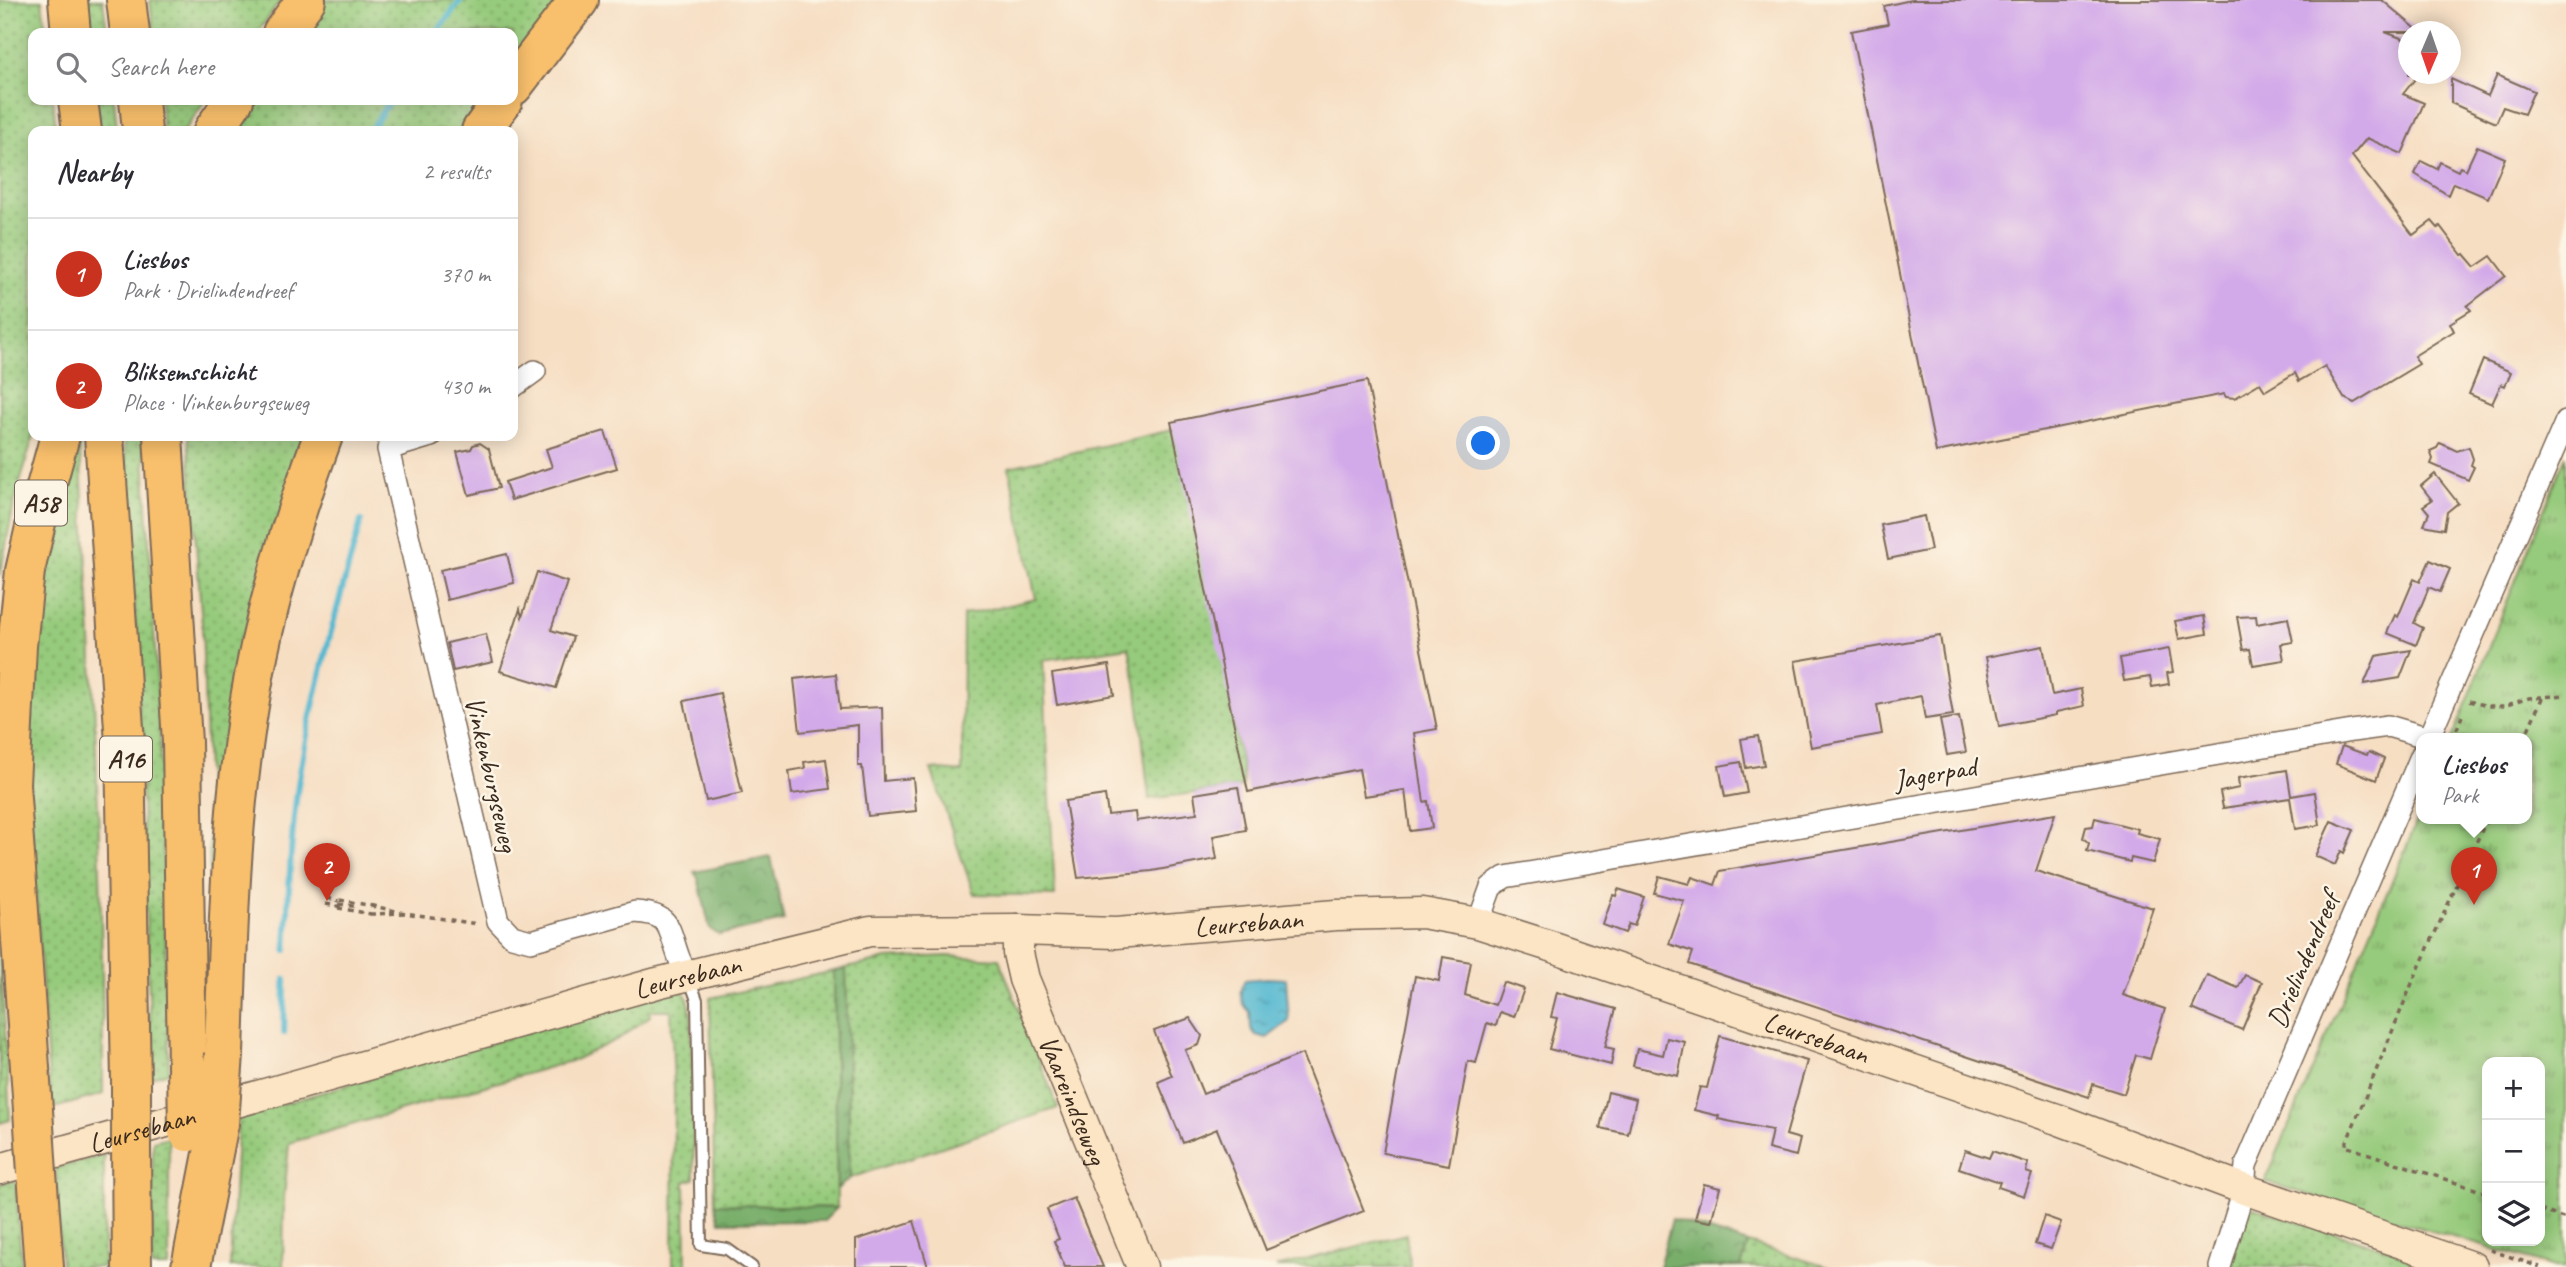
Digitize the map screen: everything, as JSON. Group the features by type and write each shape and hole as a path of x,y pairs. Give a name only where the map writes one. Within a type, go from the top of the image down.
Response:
{"highway":[{"path":"68,0 71,28"},
{"path":"127,0 130,28"},
{"path":"286,28 306,0"},
{"path":"518,79 579,0"},
{"path":"79,105 81,126"},
{"path":"139,105 142,126"},
{"path":"485,126 499,105"},
{"name":"A58","path":"44,1267 10,784 17,646 25,571 59,441"},
{"name":"A16","path":"104,441 125,743 132,1267"},
{"name":"A16","path":"163,441 182,742 187,1066 204,1127"},
{"name":"A16","path":"190,1267 204,1127 224,1054 231,860 247,717 262,636 281,564 321,441"}],"street":[{"path":"518,383 535,371"},
{"name":"Drielindendreef","path":"2431,733 2566,421"},
{"name":"Vinkenburgseweg","path":"414,441 388,449 495,909 504,929"},
{"name":"Jagerpad","path":"1478,923 1491,887 1505,877 2352,731 2388,726 2416,739"},
{"name":"Drielindendreef","path":"2220,1267 2244,1189 2246,1165 2416,767"},
{"path":"504,929 512,936 531,941 635,912 651,913 666,922 672,931 678,957 688,975"},
{"name":"Leursebaan","path":"0,1170 688,975 870,931 1018,930 1116,933 1336,915 1422,913 1478,923 2057,1119 2244,1189 2472,1267"},
{"name":"Vaareindseweg","path":"1018,930 1018,953 1024,979 1142,1267"}],"lane":[{"path":"688,975 697,1000 701,1245 727,1249 752,1267"}],"path":[{"path":"2469,701 2487,706 2504,706 2543,696 2566,695"},
{"path":"2527,733 2543,696"},
{"path":"2482,1191 2345,1146 2413,981 2485,824"},
{"path":"327,901 358,907 339,904"},
{"path":"339,904 373,906 504,929"},
{"path":"339,904 371,914 405,913"},
{"path":"371,914 373,906"},
{"path":"2545,1212 2566,1219"}],"green space":[{"path":"0,0 42,0 45,28 28,28 28,105 53,105 56,126 28,126 28,441 32,441 13,508 0,576"},
{"path":"86,0 103,0 106,28 89,28"},
{"path":"150,0 281,0 261,28 153,28"},
{"path":"324,0 563,0 518,57 518,28 304,28"},
{"path":"97,105 114,105 117,126 99,126"},
{"path":"160,105 202,105 188,126 163,126"},
{"path":"249,105 481,105 467,126 240,126 246,118 242,115"},
{"path":"1181,428 1242,767 1243,787 1149,799 1137,689 1129,647 1043,660 1055,896 974,894 931,769 962,772 963,615 1036,599 1009,467"},
{"path":"79,441 97,766 103,1094 51,1109 26,751 45,574 53,529"},
{"path":"124,441 143,441 160,738 169,1072 152,1077 135,614"},
{"path":"188,441 307,441 212,929 202,625"},
{"path":"2566,455 2566,1267 2555,1267 2483,1246 2545,1246 2545,1057 2482,1057 2482,1246 2265,1182 2416,824 2532,824 2532,733 2454,733"},
{"path":"771,857 784,921 719,935 710,929 698,878 694,872"},
{"path":"0,946 10,1120 0,1123"},
{"path":"947,956 999,959 1058,1108 850,1178 846,968 887,959"},
{"path":"846,968 850,1178 837,1189 834,971"},
{"path":"834,971 837,1208 715,1204 710,998"},
{"path":"678,988 688,1000 691,1016 694,1179 685,1182 686,1267 673,1267 674,1090 671,1010 651,1010 650,1016 620,1038 574,1060 289,1143 284,1198 283,1267 230,1267 238,1117"},
{"path":"169,1137 169,1267 152,1267 153,1141"},
{"path":"104,1155 104,1267 61,1267 56,1168"},
{"path":"15,1180 22,1267 0,1267 0,1184"},
{"path":"715,1204 837,1208 824,1221 720,1222"},
{"path":"2248,1206 2446,1267 2228,1267"},
{"path":"1672,1219 1748,1243 1741,1267 1659,1267"},
{"path":"1406,1234 1410,1267 1276,1267"},
{"path":"1748,1243 1828,1267 1741,1267"}],"water":[{"path":"1286,979 1289,1021 1267,1038 1256,1035 1251,1029 1250,1012 1240,993 1245,980"}],"building":[{"path":"1911,0 2382,0 2407,21 2398,21 2398,32 2385,32 2398,37 2398,84 2411,84 2403,94 2424,103 2402,154 2367,138 2352,156 2413,235 2432,221 2438,228 2440,226 2475,267 2491,256 2506,276 2467,306 2471,310 2450,323 2454,331 2414,356 2419,364 2354,403 2344,398 2325,366 2299,381 2295,373 2265,391 2260,383 2235,398 2226,397 2224,394 1936,452 1851,31 1888,24 1884,6"},
{"path":"2497,75 2534,91 2524,114 2503,107 2496,123 2451,103 2451,84 2461,84 2488,96"},
{"path":"2477,146 2505,158 2488,198 2453,183 2448,195 2415,174 2421,161 2437,169 2440,162 2458,171 2460,167 2466,170"},
{"path":"2483,360 2511,372 2505,386 2501,384 2492,404 2469,394"},
{"path":"1367,381 1437,729 1414,733 1424,802 1428,801 1432,828 1410,831 1405,790 1364,796 1359,769 1248,792 1171,422"},
{"path":"605,431 617,468 511,500 505,482 552,467 546,449"},
{"path":"480,443 489,449 499,488 469,495 457,452 471,449 473,445"},
{"path":"2440,443 2457,451 2469,447 2473,459 2471,465 2474,467 2468,480 2431,464 2433,459 2430,451"},
{"path":"2435,474 2458,503 2447,512 2444,529 2424,525 2429,513 2423,506 2432,500 2421,486"},
{"path":"1924,516 1931,550 1888,559 1881,525"},
{"path":"507,554 514,583 447,600 440,570"},
{"path":"2430,560 2450,569 2440,592 2429,587 2414,623 2423,628 2416,645 2387,633 2395,615 2398,617 2414,579 2420,582"},
{"path":"537,572 567,582 551,630 573,637 556,688 500,671 520,609 522,617"},
{"path":"2204,616 2207,634 2179,639 2175,621"},
{"path":"2256,616 2257,624 2288,618 2293,642 2281,644 2284,660 2253,665 2250,649 2243,650 2237,617"},
{"path":"486,634 493,662 453,671 447,643"},
{"path":"1940,636 1953,715 1925,719 1921,696 1877,705 1882,734 1811,747 1795,661"},
{"path":"2043,646 2052,695 2081,689 2084,706 2056,712 2056,715 1999,726 1986,657"},
{"path":"2169,649 2173,672 2167,673 2169,684 2152,687 2150,677 2124,681 2120,658"},
{"path":"2411,650 2400,678 2364,684 2376,656"},
{"path":"1109,665 1114,695 1057,705 1052,674"},
{"path":"836,674 840,709 882,707 884,781 913,778 916,811 868,816 862,766 858,766 858,725 800,732 794,679"},
{"path":"720,693 742,793 706,801 684,701"},
{"path":"1959,717 1966,752 1947,755 1940,720"},
{"path":"1758,736 1764,765 1746,768 1741,739"},
{"path":"2342,746 2367,755 2369,752 2384,759 2376,780 2336,764"},
{"path":"826,759 830,789 792,794 789,771 805,768 804,762"},
{"path":"1741,762 1747,793 1725,797 1719,766"},
{"path":"2287,770 2291,796 2315,792 2320,825 2295,829 2290,798 2223,808 2220,792 2239,788 2238,778"},
{"path":"1238,787 1246,830 1213,836 1217,859 1152,871 1078,878 1065,801 1105,795 1108,815 1135,812 1136,821 1197,813 1194,794"},
{"path":"2055,814 2036,871 2153,908 2123,995 2165,1009 2150,1059 2136,1055 2124,1094 2093,1084 2089,1097 1689,964 1693,952 1669,944 1684,901 1654,893 1659,876 1689,884 1692,877 1715,885 1720,871"},
{"path":"2095,818 2138,829 2137,833 2160,839 2153,863 2131,858 2130,862 2087,851 2089,843 2083,838 2086,827 2093,826"},
{"path":"2331,821 2354,830 2344,853 2341,851 2335,865 2315,856"},
{"path":"1618,889 1644,897 1634,926 1629,924 1625,933 1603,925 1613,895 1616,896"},
{"path":"1443,957 1471,962 1465,995 1495,1005 1503,982 1524,989 1514,1017 1500,1012 1496,1026 1487,1023 1476,1063 1468,1061 1449,1165 1383,1153 1415,976 1439,981"},
{"path":"2207,975 2238,988 2245,975 2262,982 2242,1030 2192,1009"},
{"path":"1557,992 1616,1009 1605,1047 1614,1049 1611,1065 1549,1049 1557,1018 1551,1017"},
{"path":"1190,1018 1202,1036 1199,1045 1185,1050 1203,1094 1302,1054 1364,1211 1266,1250 1217,1129 1183,1143 1158,1082 1172,1076 1154,1031"},
{"path":"1720,1036 1807,1061 1786,1135 1800,1139 1796,1156 1768,1149 1772,1130 1718,1119 1719,1116 1694,1110 1700,1087 1707,1088"},
{"path":"1667,1038 1685,1042 1678,1076 1633,1066 1637,1049 1663,1055"},
{"path":"1608,1092 1636,1099 1628,1134 1600,1128"},
{"path":"1965,1150 1989,1158 1992,1151 2028,1163 2026,1172 2032,1174 2024,1196 1998,1187 2000,1182 1959,1168"},
{"path":"1704,1184 1720,1188 1711,1222 1695,1219"},
{"path":"1074,1198 1103,1267 1065,1267 1054,1241 1059,1239 1047,1209"},
{"path":"2044,1216 2061,1222 2051,1249 2035,1244"},
{"path":"914,1221 928,1267 856,1267 856,1240"}],"waterway":[{"path":"440,28 461,0"},
{"path":"373,126 387,105"},
{"path":"286,950 298,785 310,718 361,521"},
{"path":"284,1033 285,979"}],"place":[{"name":"Bliksemschicht","path":"327,901"},
{"name":"Liesbos","path":"2474,905"}]}
